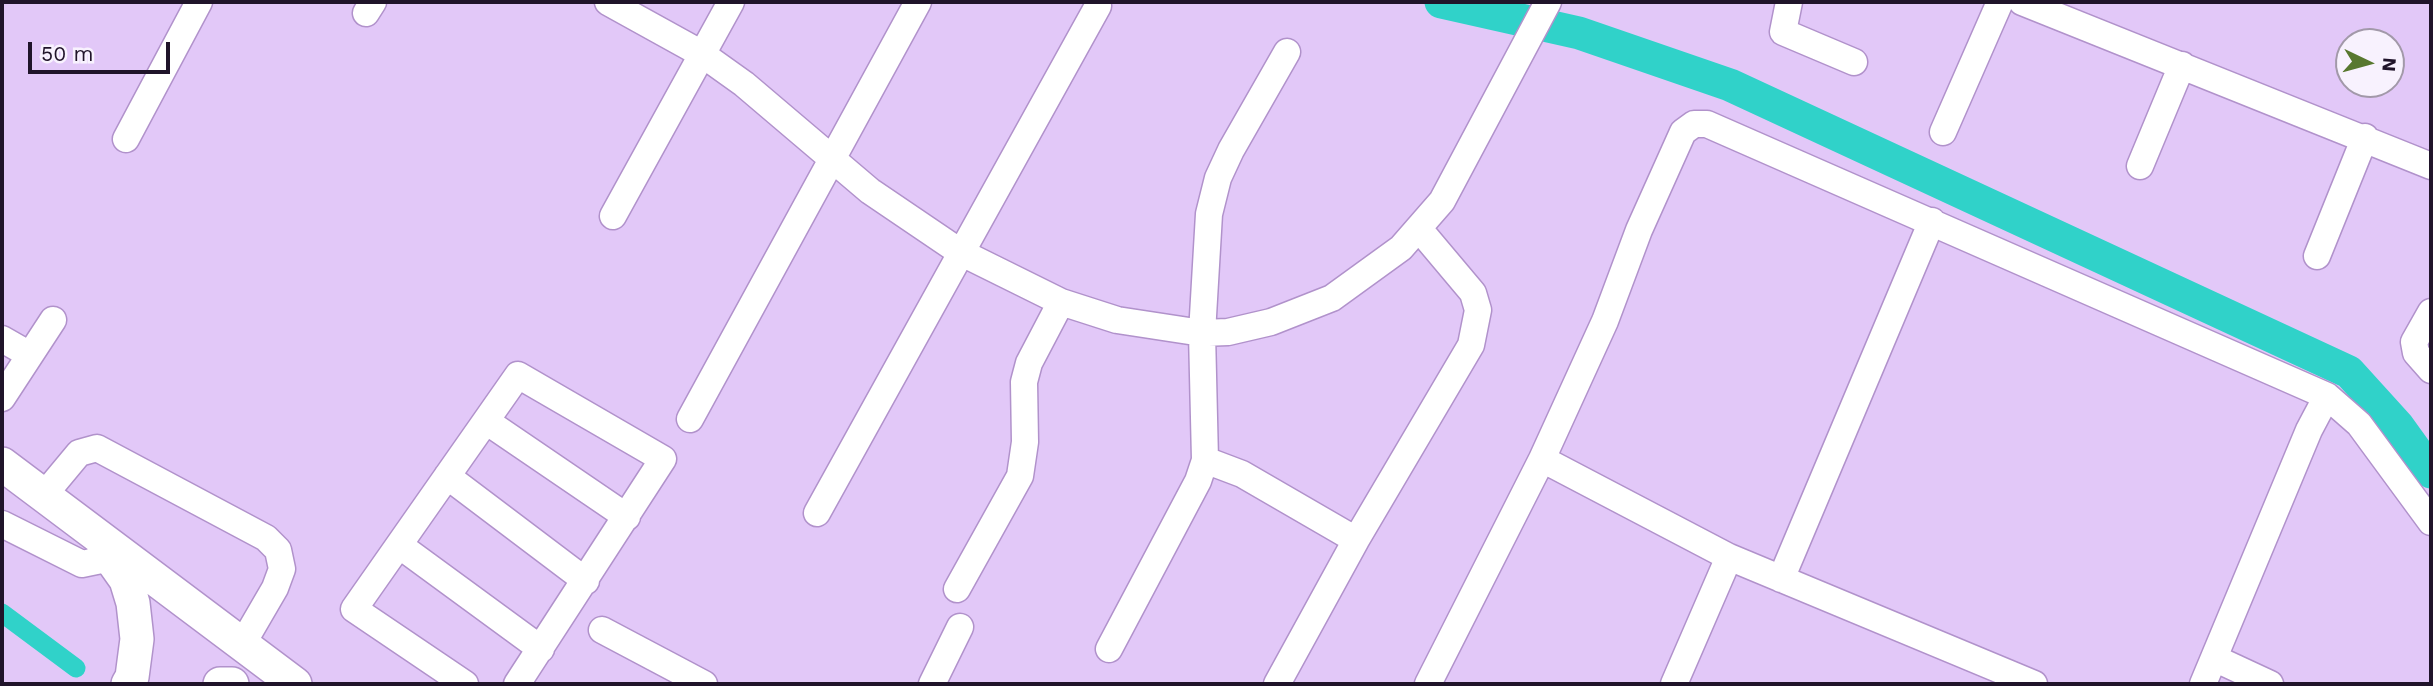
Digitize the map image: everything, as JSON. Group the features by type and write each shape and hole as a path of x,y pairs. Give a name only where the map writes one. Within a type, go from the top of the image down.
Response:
{"main road":[{"path":"2,464 295,684"},
{"path":"78,519 126,580 133,603 137,639 132,677 128,684"},
{"path":"220,684 232,684"}],"street":[{"path":"126,139 199,2"},
{"path":"608,2 702,54 744,84 901,215 960,252 1061,302 1117,320 1202,333 1271,322 1332,298 1364,277 1420,230 1442,201 1548,2"},
{"path":"613,216 731,2"},
{"path":"690,419 918,2"},
{"path":"1789,2 1783,32 1854,62"},
{"path":"1943,132 2000,2"},
{"path":"2022,2 2365,137 2431,166"},
{"path":"817,513 1098,6"},
{"path":"1109,649 1198,481 1205,460 1202,333 1209,214 1218,178 1287,52"},
{"path":"2140,166 2182,65"},
{"path":"1428,684 1542,459 1605,321 1639,230 1683,132 1694,124 1707,124 1720,129 2327,396 2346,409 2359,424 2431,522"},
{"path":"2317,256 2365,137"},
{"path":"1781,579 1932,221"},
{"path":"1277,684 1356,541 1471,345 1478,310 1473,293 1420,230"},
{"path":"957,589 1020,476 1025,442 1024,382 1029,363 1061,302"},
{"path":"2431,312 2414,342 2416,354 2431,370"},
{"path":"2,398 52,320"},
{"path":"2,339 30,355"},
{"path":"465,684 354,609 518,375 663,459 517,684"},
{"path":"2203,684 2309,429 2327,396"},
{"path":"486,421 627,517"},
{"path":"44,495 79,453 97,448 266,538 278,550 282,569 275,589 243,643"},
{"path":"1542,459 1729,557 2034,684"},
{"path":"1205,460 1242,474 1356,541"},
{"path":"447,476 586,581"},
{"path":"2,524 82,564 111,558"},
{"path":"399,545 541,649"},
{"path":"1674,684 1729,557"},
{"path":"932,684 960,627"},
{"path":"602,630 704,684"},
{"path":"2214,658 2270,684"}],"waterway":[{"path":"1441,2 1579,33 1730,85 2349,372 2398,426 2431,472"},
{"path":"2,613 76,668"}]}
